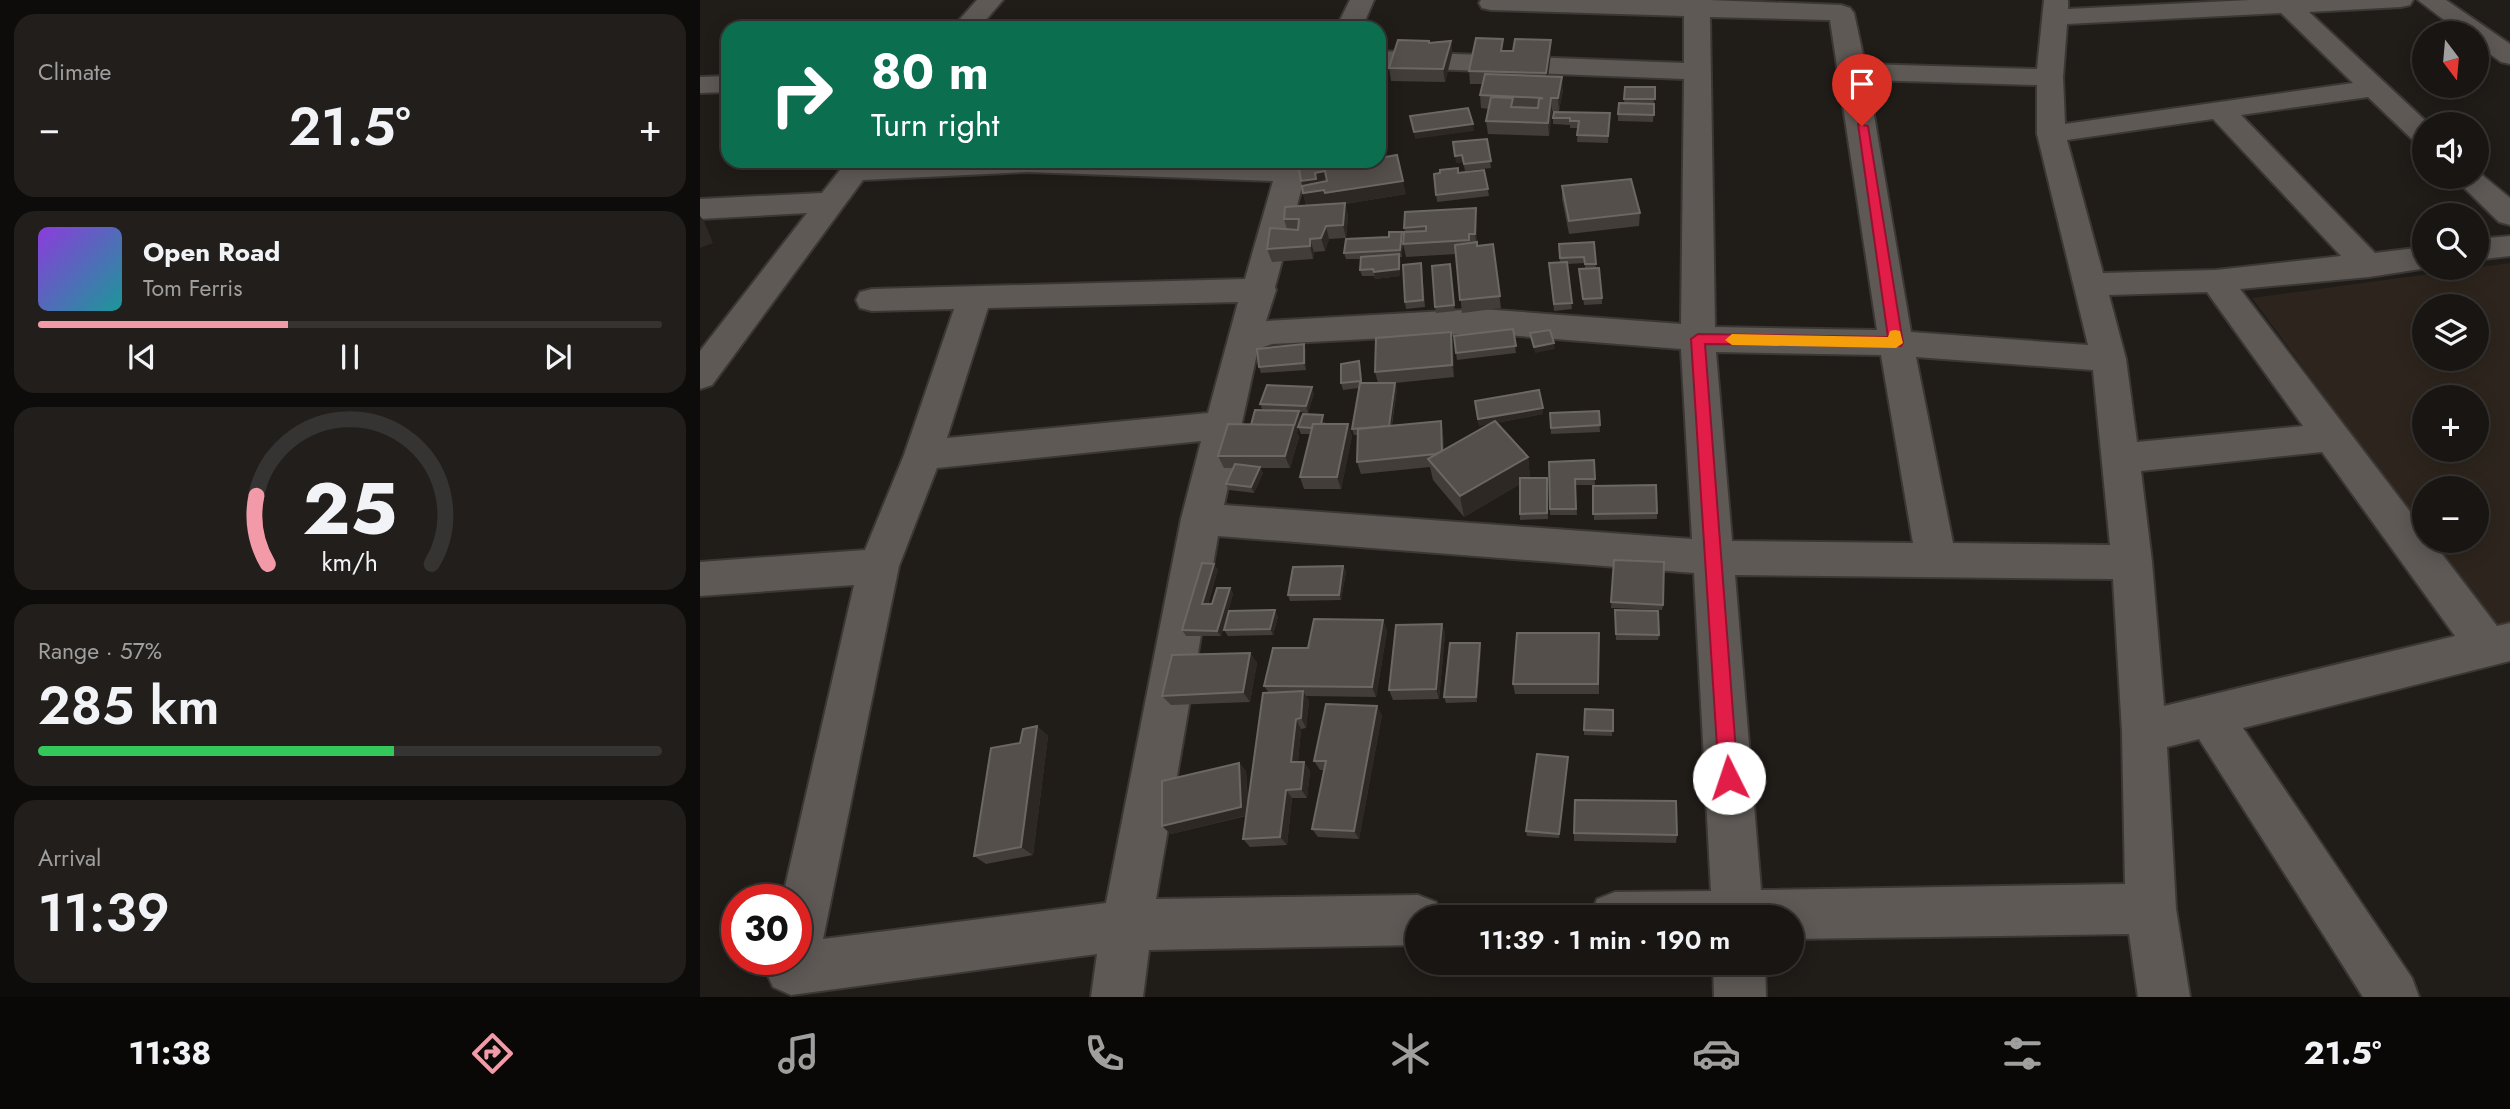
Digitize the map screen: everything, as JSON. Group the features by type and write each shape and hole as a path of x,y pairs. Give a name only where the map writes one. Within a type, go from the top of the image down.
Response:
{"street":[{"path":"971,21 990,0"},
{"path":"1352,21 1362,0"},
{"path":"2164,997 2151,909 2144,732 2132,562 2109,359 2052,134 2050,77 2056,9 2179,5 2288,6 2401,0"},
{"path":"2430,0 2510,56"},
{"path":"1491,3 1697,5 1841,13 1853,72 1896,343 1936,561"},
{"path":"1697,5 1698,339 1737,905"},
{"path":"2288,6 2412,124"},
{"path":"1386,59 1697,72"},
{"path":"1853,72 2050,77"},
{"path":"700,85 721,84"},
{"path":"2052,134 2373,88"},
{"path":"2220,110 2369,266"},
{"path":"700,376 713,342 832,202 858,168"},
{"path":"1117,997 1127,925 1201,519 1243,342 1292,168"},
{"path":"2484,189 2506,206"},
{"path":"700,209 832,202"},
{"path":"2489,248 2510,246"},
{"path":"2090,284 2216,281 2412,260"},
{"path":"2144,732 2499,645 2332,437 2216,281"},
{"path":"872,300 1260,289"},
{"path":"810,884 879,566 923,455 975,297"},
{"path":"1243,342 1268,332 1482,321 1698,339 1896,343 2109,359"},
{"path":"923,455 1224,425"},
{"path":"2121,458 2332,437"},
{"path":"1201,519 1714,558 2132,562"},
{"path":"700,579 879,566"},
{"path":"2209,716 2393,997"},
{"path":"1804,928 2151,909"},
{"path":"812,965 1127,925 1405,920"},
{"path":"1740,975 1740,997"}],"shaded area":[{"path":"2510,263 2510,624 2494,628 2439,553 2489,553 2489,476 2412,476 2412,516 2252,298 2412,276 2412,280 2489,280 2489,266"}],"building":[{"path":"1476,38 1503,39 1501,51 1513,51 1515,39 1551,40 1546,73 1469,71"},
{"path":"1398,40 1429,43 1451,41 1443,69 1389,68"},
{"path":"1485,74 1562,77 1558,98 1551,98 1548,123 1486,121 1491,97 1513,98 1511,107 1538,108 1539,99 1543,98 1480,95"},
{"path":"1625,87 1655,87 1655,99 1624,99"},
{"path":"1619,103 1654,104 1654,115 1618,114"},
{"path":"1468,108 1473,124 1414,132 1410,116"},
{"path":"1554,112 1610,113 1608,136 1577,135 1579,121 1553,118"},
{"path":"1487,139 1491,161 1464,164 1462,155 1455,156 1453,142"},
{"path":"1397,155 1403,181 1325,193 1324,190 1303,193 1302,186 1327,181 1325,171 1315,173 1316,179 1301,181 1299,169 1386,168 1386,157"},
{"path":"1458,168 1458,173 1484,170 1488,189 1436,195 1434,174 1440,173 1440,170"},
{"path":"1631,179 1640,213 1569,221 1562,186"},
{"path":"1345,203 1343,225 1326,226 1321,238 1310,239 1310,246 1267,249 1270,228 1298,230 1299,219 1284,219 1285,207"},
{"path":"1476,208 1475,234 1469,234 1469,240 1403,244 1404,232 1426,231 1426,226 1404,228 1405,212"},
{"path":"1389,232 1402,232 1400,250 1344,253 1346,239 1389,237"},
{"path":"1477,242 1477,246 1493,244 1500,296 1460,300 1455,245"},
{"path":"1594,242 1596,264 1585,264 1584,257 1560,258 1559,244"},
{"path":"1399,254 1399,269 1374,272 1373,269 1360,270 1361,257"},
{"path":"1567,262 1572,303 1554,304 1549,263"},
{"path":"1421,263 1423,300 1405,302 1403,265"},
{"path":"1450,264 1454,305 1435,307 1432,266"},
{"path":"1599,268 1602,298 1583,299 1579,269"},
{"path":"1513,329 1516,346 1456,353 1454,336"},
{"path":"1550,330 1554,343 1534,347 1530,333"},
{"path":"1451,332 1452,365 1375,372 1376,338"},
{"path":"1304,344 1304,363 1259,367 1257,349"},
{"path":"1359,361 1361,381 1341,383 1341,364"},
{"path":"1360,383 1395,383 1389,426 1352,429"},
{"path":"1267,385 1312,387 1306,406 1260,404"},
{"path":"1539,390 1543,408 1478,419 1475,401"},
{"path":"1255,410 1299,411 1294,426 1251,425"},
{"path":"1599,411 1600,425 1551,428 1550,413"},
{"path":"1303,414 1323,415 1321,424 1313,424 1312,428 1298,427"},
{"path":"1441,421 1442,451 1436,454 1357,462 1358,429"},
{"path":"1495,421 1528,457 1460,496 1428,459"},
{"path":"1228,424 1294,425 1285,456 1218,456"},
{"path":"1313,424 1348,424 1337,477 1300,477"},
{"path":"1594,460 1595,479 1575,479 1576,509 1550,509 1549,462"},
{"path":"1235,464 1260,467 1251,487 1226,484"},
{"path":"1520,478 1547,478 1547,513 1520,514"},
{"path":"1656,485 1657,513 1593,514 1593,486"},
{"path":"1614,560 1664,562 1663,605 1611,602"},
{"path":"1202,563 1214,564 1202,604 1212,604 1217,588 1230,588 1217,631 1182,630"},
{"path":"1343,566 1339,595 1288,595 1293,567"},
{"path":"1275,610 1270,629 1224,630 1229,611"},
{"path":"1615,610 1658,611 1659,635 1616,634"},
{"path":"1314,619 1383,620 1372,687 1264,686 1273,648 1308,648"},
{"path":"1442,624 1436,689 1389,690 1396,625"},
{"path":"1517,633 1599,633 1598,684 1513,684"},
{"path":"1450,643 1480,643 1476,697 1444,697"},
{"path":"1250,653 1243,692 1162,696 1172,655"},
{"path":"1303,691 1301,718 1296,719 1291,762 1304,762 1301,789 1286,790 1280,837 1243,839 1263,693"},
{"path":"1326,704 1377,706 1354,831 1312,829 1326,761 1314,761"},
{"path":"1585,709 1613,710 1613,731 1584,730"},
{"path":"1037,726 1021,847 974,856 991,748 1020,743 1023,729"},
{"path":"1537,754 1568,757 1559,834 1526,831"},
{"path":"1239,763 1241,807 1162,826 1162,781"},
{"path":"1575,800 1676,801 1677,835 1574,833"}],"slow traffic":[{"path":"1732,340 1896,343 1895,335"}],"route":[{"path":"1729,778 1698,339 1896,343 1862,126"}]}
